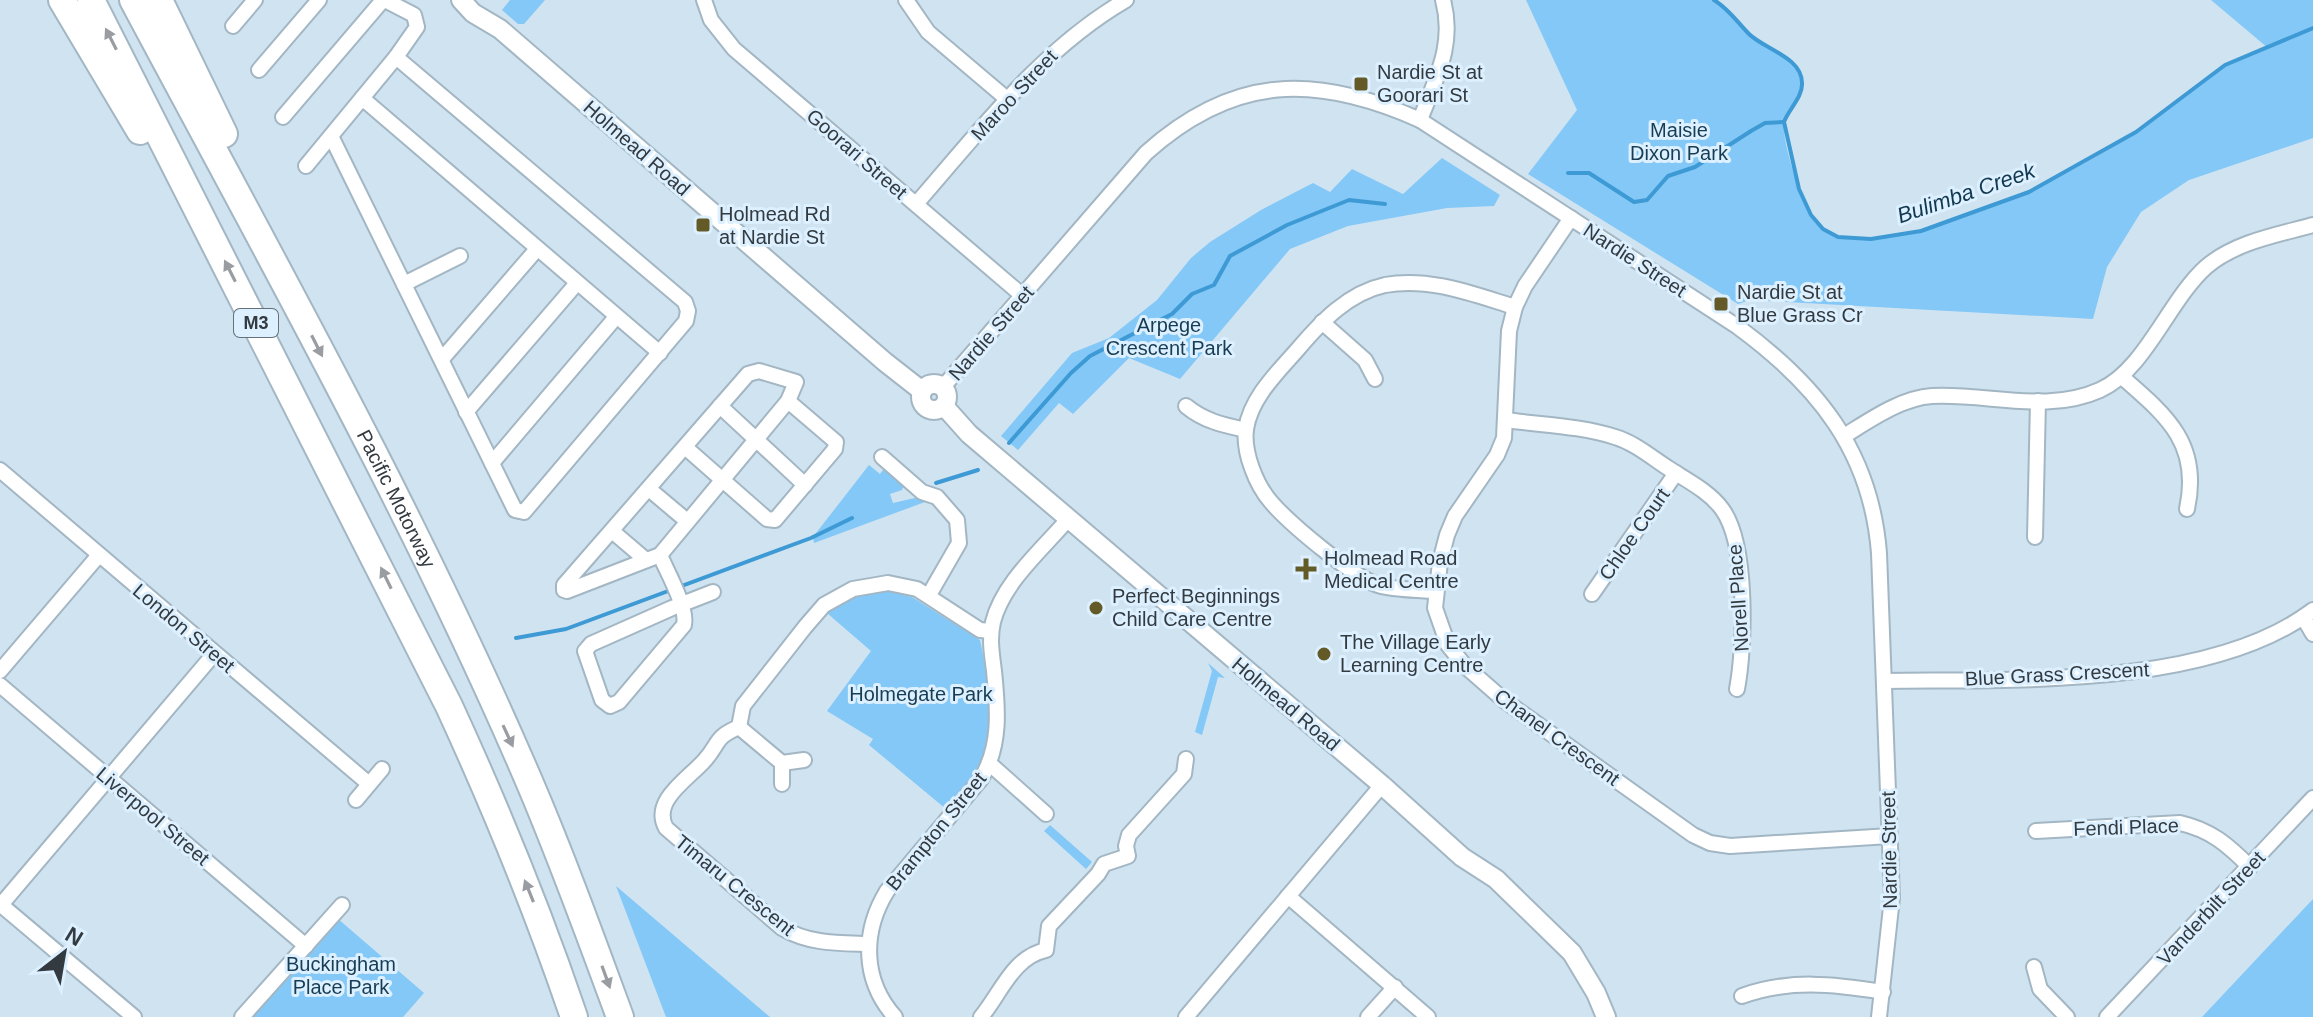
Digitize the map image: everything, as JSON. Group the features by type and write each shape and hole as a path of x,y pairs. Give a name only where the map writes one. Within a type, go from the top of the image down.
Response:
{"highway":[{"path":"62,0 153,153 180,174"},
{"name":"M3","path":"91,0 449,706 541,919 574,1017"},
{"name":"Pacific Motorway","path":"133,0 416,538 528,779 578,901 620,1017"},
{"path":"159,0 275,239 281,277"}],"street":[{"path":"233,26 255,0"},
{"path":"259,70 319,0"},
{"path":"283,117 384,0 408,11 418,21 413,36 306,166"},
{"name":"Holmead Road","path":"461,0 473,13 500,29 922,391 921,399 925,407 937,411 944,397 969,434 1382,785 1470,864 1496,879 1558,937 1586,973 1606,1017"},
{"name":"Goorari Street","path":"704,0 711,20 734,49 1023,296"},
{"path":"906,0 928,32 1007,99"},
{"name":"Maroo Street","path":"916,204 1007,99 1057,49 1126,0"},
{"path":"1420,120 1447,48 1449,22 1443,0"},
{"path":"331,136 515,510 524,512 660,353 686,321 688,311 685,302 396,57"},
{"name":"Nardie Street","path":"944,397 1023,296 1146,153 1172,129 1206,109 1242,95 1310,88 1369,99 1420,120 1571,218 1766,348 1804,382 1844,436 1869,495 1878,534 1892,898 1879,1017"},
{"path":"362,98 660,353"},
{"name":"Chanel Crescent","path":"1571,218 1525,286 1515,307 1509,331 1504,438 1497,455 1455,516 1447,535 1435,608 1448,645 1465,666 1505,701 1693,835 1710,843 1730,846 1890,836"},
{"path":"1844,436 1906,401 1931,396 2038,401 2066,401 2084,397 2122,377 2190,284 2207,266 2246,244 2313,225"},
{"path":"442,359 537,249"},
{"path":"404,284 460,256"},
{"path":"1436,591 1381,586 1354,574 1271,502 1259,484 1249,459 1246,430 1268,383 1322,322 1345,304 1368,292 1382,286 1413,282 1443,285 1515,307"},
{"path":"466,412 577,283"},
{"path":"492,463 616,317"},
{"path":"1322,322 1365,360 1375,379"},
{"path":"759,371 796,382 788,401 653,557 564,590 564,585 720,406 748,374 759,371"},
{"path":"2122,377 2161,411 2181,439 2191,477 2187,509"},
{"path":"685,447 767,519 775,520 835,449 836,442 788,401"},
{"path":"2035,537 2038,401"},
{"path":"720,406 805,485"},
{"path":"1186,406 1198,416 1217,424 1246,430"},
{"name":"Norell Place","path":"1506,420 1618,438 1676,473 1709,496 1722,510 1739,553 1742,663 1737,689"},
{"path":"882,457 922,492 937,497 957,520 959,543 929,595"},
{"name":"London Street","path":"0,470 369,784"},
{"name":"Chloe Court","path":"1592,594 1676,473"},
{"path":"649,489 687,521"},
{"path":"804,760 782,763 739,727 746,719 754,695 824,605 847,592 888,583 917,589 970,622 992,628 1012,586 1069,518"},
{"path":"612,531 653,557 677,594 686,615 684,625 619,702 610,706 602,700 585,651 591,644 677,594 713,592"},
{"path":"0,671 99,555"},
{"path":"2308,613 2313,634"},
{"name":"Blue Grass Crescent","path":"1884,681 2082,676 2166,667 2222,654 2273,633 2308,613"},
{"name":"Brampton Street","path":"895,1017 877,991 870,971 868,944 879,904 887,891 981,779 990,764 997,734 992,628"},
{"path":"134,1017 0,905 214,654"},
{"name":"Liverpool Street","path":"0,685 306,946"},
{"name":"Timaru Crescent","path":"739,727 733,737 713,749 666,802 662,821 666,828 790,933 812,941 868,944"},
{"path":"981,1017 1017,966 1026,957 1046,950 1049,926 1056,918 1098,874 1119,869 1133,850 1140,825 1184,774 1186,759"},
{"path":"782,763 782,784"},
{"path":"990,764 1046,814"},
{"path":"356,800 382,769"},
{"path":"1186,1017 1382,785"},
{"name":"Vanderbilt Street","path":"2107,1017 2313,798"},
{"name":"Fendi Place","path":"2036,831 2180,823 2202,828 2222,840 2250,867"},
{"path":"1288,896 1428,1017"},
{"path":"242,1017 342,905"},
{"path":"2034,967 2040,989 2067,1017"},
{"path":"1742,996 1780,985 1807,984 1883,992"},
{"path":"1368,1017 1395,987"}],"green space":[{"path":"510,0 545,0 524,24 518,24 502,10"},
{"name":"Maisie Dixon Park","path":"1526,0 1714,0 1720,4 1747,33 1788,59 1799,71 1803,85 1784,123 1787,147 1802,195 1816,221 1823,229 1841,237 1894,235 1926,228 2031,191 2136,132 2223,66 2268,48 2211,0 2313,0 2313,138 2189,180 2141,212 2107,267 2093,319 1750,300 1738,304 1528,174 1577,110"},
{"name":"Arpege Crescent Park","path":"1442,158 1500,195 1494,206 1447,208 1348,226 1290,249 1180,379 1129,358 1073,414 1059,403 1018,450 1001,436 1072,353 1109,338 1157,300 1191,258 1210,242 1261,210 1313,183 1330,192 1352,169 1403,194"},
{"path":"869,465 880,474 886,466 904,485 902,490 890,494 893,503 919,497 925,502 814,543 813,537"},
{"name":"Holmegate Park","path":"887,591 912,597 980,640 989,700 987,747 976,773 946,809 869,745 873,739 827,711 871,651 827,613 854,594"},
{"path":"1208,663 1225,678 1218,677 1202,735 1195,732 1212,671"},
{"path":"1050,825 1092,862 1086,869 1044,831"},
{"path":"616,886 770,1017 666,1017"},
{"path":"2313,899 2313,1017 2202,1017"},
{"name":"Buckingham Place Park","path":"337,918 424,993 403,1017 252,1017"}],"waterway":[{"name":"Bulimba Creek","path":"1714,0 1749,34 1796,66 1800,74 1800,93 1784,122 1799,189 1811,215 1823,229 1838,237 1871,239 1921,231 2029,192 2136,132 2225,65 2313,28"},
{"path":"1568,173 1589,173 1634,202 1647,200 1668,176 1695,167 1765,123 1783,122"},
{"path":"1009,443 1090,356 1172,314 1192,294 1214,285 1230,256 1287,225 1349,200 1385,204"},
{"path":"936,483 978,470"},
{"path":"516,638 566,629 811,538 852,518"}],"place":[{"name":"Nardie St at Goorari St","path":"1361,84"},
{"name":"Holmead Rd at Nardie St","path":"703,225"},
{"name":"Nardie St at Blue Grass Cr","path":"1721,304"},
{"name":"Holmead Road Medical Centre","path":"1306,569"},
{"name":"Perfect Beginnings Child Care Centre","path":"1096,608"},
{"name":"The Village Early Learning Centre","path":"1324,654"}]}
